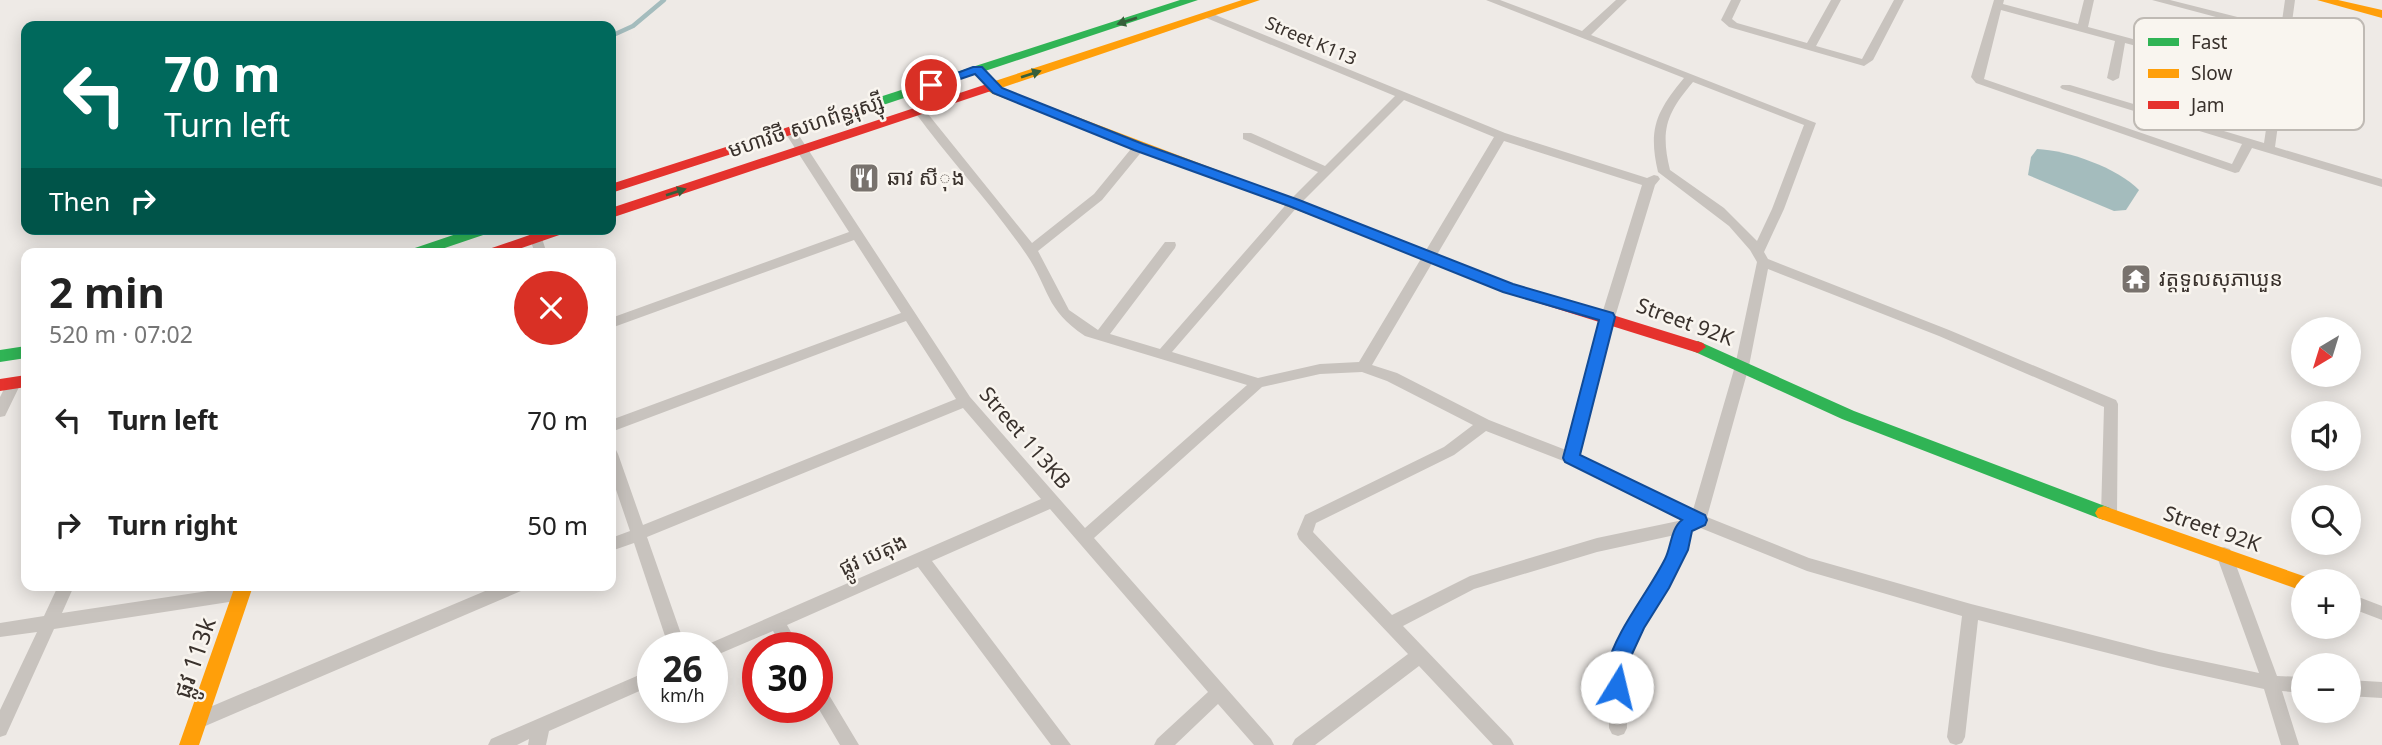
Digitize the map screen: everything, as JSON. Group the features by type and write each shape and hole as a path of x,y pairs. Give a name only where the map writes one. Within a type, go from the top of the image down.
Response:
{"main road":[{"name":"មហាវិថី សហព័ន្ធរុស្ស៊ី","path":"616,187 1192,0"},
{"name":"មហាវិថី សហព័ន្ធរុស្ស៊ី","path":"616,211 1254,0"},
{"path":"2323,0 2382,14"},
{"name":"Street 92K","path":"978,69 997,91 1139,147 1294,203 1508,288 1694,345 1847,415 2109,515 2291,579"},
{"path":"429,248 469,235"},
{"path":"509,248 536,240"},
{"path":"0,356 21,353"},
{"name":"ផ្លូវ 113k","path":"189,745 242,591"}],"street":[{"path":"1490,0 1810,123 1761,256 1742,366 1691,523 1679,550 1637,623 1617,667 1618,728"},
{"path":"1583,36 1622,0"},
{"path":"1736,0 1726,20 1864,63 1868,61 1899,0"},
{"path":"1810,47 1836,0"},
{"path":"2082,29 2089,0"},
{"path":"2157,0 2230,18"},
{"path":"2288,18 2290,0"},
{"path":"2134,43 1998,3 1977,77 1980,81 2235,169 2249,143"},
{"name":"Street K113","path":"1208,15 1401,97 1501,136 1649,183"},
{"path":"2113,78 2120,39"},
{"path":"1691,77 1663,111 1656,132 1664,172 1719,212 1761,256 2110,404 2109,515"},
{"path":"2066,87 2134,108"},
{"path":"1162,355 1294,203 1401,97"},
{"path":"920,111 1031,250 1057,306 1071,322 1101,337 1258,383"},
{"path":"2207,130 2382,183"},
{"path":"2269,149 2272,130"},
{"name":"Street 113KB","path":"790,131 965,401 1265,745"},
{"path":"1247,136 1327,171"},
{"path":"1363,367 1501,136"},
{"path":"1031,250 1098,197 1139,147"},
{"path":"1571,458 1608,317 1649,183 1664,172"},
{"path":"616,321 857,234"},
{"path":"1101,337 1170,245"},
{"path":"616,424 909,316"},
{"path":"1084,538 1258,383 1320,369 1363,367 1404,383 1484,424 1571,458 1691,523 1807,564 1971,611 2159,659 2271,683 2291,684"},
{"path":"0,412 13,383"},
{"path":"616,543 965,401"},
{"path":"1484,424 1449,451 1310,519 1304,528 1304,534 1505,745"},
{"path":"616,469 672,632"},
{"name":"ផ្លូវ បេតុង","path":"728,643 1052,501"},
{"path":"1390,624 1470,583 1597,545 1691,523"},
{"path":"2224,554 2271,683 2290,745"},
{"path":"921,559 1062,745"},
{"path":"0,730 64,591"},
{"path":"0,630 232,591"},
{"path":"197,721 502,591"},
{"path":"2361,605 2382,613"},
{"path":"1956,737 1971,611"},
{"path":"776,622 782,632"},
{"path":"1301,745 1420,656"},
{"path":"497,745 637,684"},
{"path":"2361,689 2382,690"},
{"path":"1163,745 1219,692"},
{"path":"833,717 850,745"},
{"path":"537,745 541,726"}],"water":[{"path":"2037,149 2063,153 2091,162 2118,174 2139,190 2126,210 2114,211 2028,175 2031,157"}],"waterway":[{"path":"616,34 633,26 664,0"}],"traffic: fast":[{"path":"866,106 1192,0"},
{"path":"429,248 469,235"},
{"path":"1698,347 1848,415 2104,513"},
{"path":"0,356 21,353"}],"traffic: slow":[{"path":"990,87 1254,0"},
{"path":"2323,0 2382,14"},
{"path":"978,70 997,91 1365,231"},
{"path":"2104,513 2291,579"},
{"path":"189,745 242,591"}],"traffic: jam":[{"path":"616,211 990,87"},
{"path":"616,187 866,106"},
{"path":"1365,231 1508,288 1698,347"},
{"path":"506,248 545,235"},
{"path":"0,385 21,382"}],"place":[{"name":"ឆាវ សីុង","path":"864,178"},
{"name":"វត្តទួលសុភាឃួន","path":"2136,279"}],"route":[{"path":"931,85 978,69 997,91 1139,147 1294,203 1508,288 1608,317 1571,458 1698,520 1685,526 1679,550 1637,623 1617,667 1617,687"}]}
